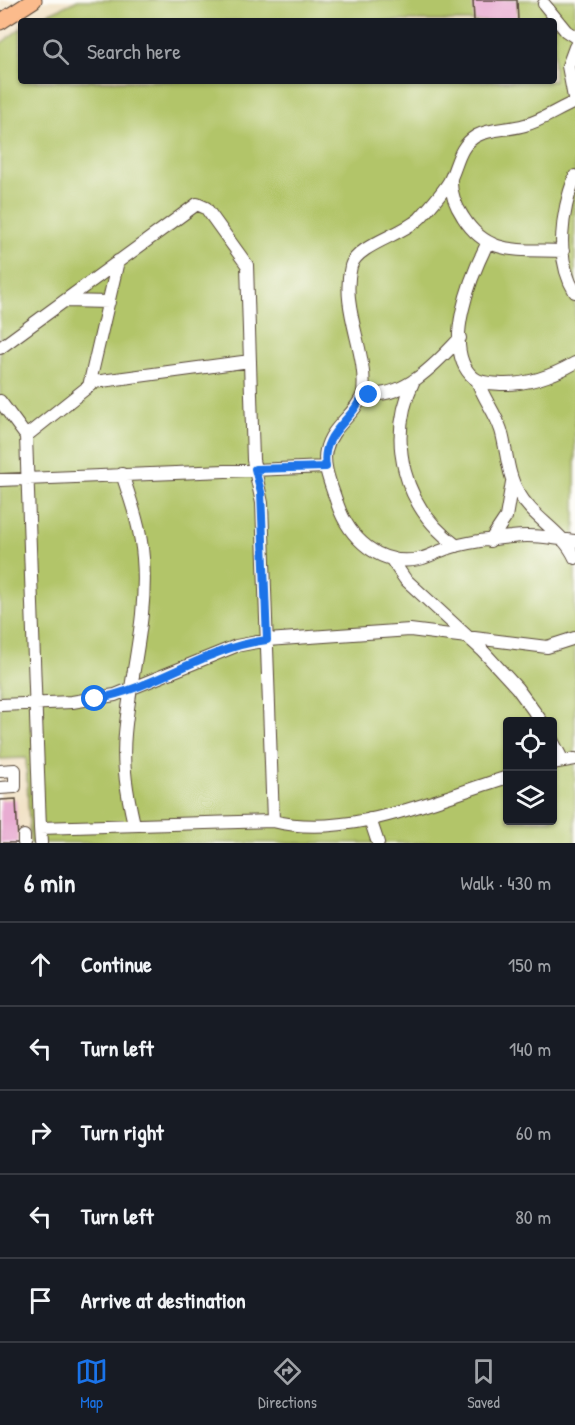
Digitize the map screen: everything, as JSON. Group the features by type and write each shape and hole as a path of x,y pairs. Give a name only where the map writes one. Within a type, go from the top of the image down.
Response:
{"main road":[{"path":"2,16 34,0"}],"lane":[{"path":"544,4 555,18"},
{"path":"557,20 566,31 575,37"},
{"path":"538,717 518,688 405,579 392,560 369,548 351,533 339,510 326,467 325,452 330,439 363,393 350,300 350,276 353,262 365,249 394,237 413,224 433,203 451,177 462,149 477,136 526,125 575,102 568,66 575,46"},
{"path":"575,176 564,216 563,251 569,280 575,292"},
{"path":"451,177 451,188 460,213 472,231 487,244 563,251"},
{"path":"0,348 191,207 199,204 204,206 247,265 255,469 261,492 273,820"},
{"path":"487,244 466,294 460,338 466,368 477,380 501,430 512,481 531,510 570,540 575,558"},
{"path":"89,386 118,261"},
{"path":"64,301 109,302"},
{"path":"363,393 389,392 414,380 460,338"},
{"path":"26,436 89,386 100,380 250,361"},
{"path":"477,380 521,384 544,378 575,363"},
{"path":"414,380 404,407 400,429 405,474 415,501 425,517 457,546"},
{"path":"0,401 26,436 41,843"},
{"path":"0,480 26,477 326,467"},
{"path":"122,474 135,515 143,558 141,639 132,689 124,760 134,824"},
{"path":"490,541 506,517 512,481"},
{"path":"392,560 418,559 457,546 522,536 570,540"},
{"path":"0,705 95,699 132,689 236,646 267,640 410,630 547,647 575,638"},
{"path":"0,771 15,770 15,787 0,788"},
{"path":"40,828 273,820 327,825 370,819 503,778"},
{"path":"370,819 378,843"}],"green space":[{"path":"78,0 575,0 575,843 30,843 26,758 0,759 0,44 18,30 18,84 557,84 557,18 39,18"}],"building":[{"path":"473,0 517,0 518,18 474,18"},
{"path":"16,799 18,843 0,843 0,800"}],"route":[{"path":"95,699 125,692 220,651 250,642 267,640 261,492 255,469 326,467 325,452 334,431 359,402 363,393 369,395"}]}
